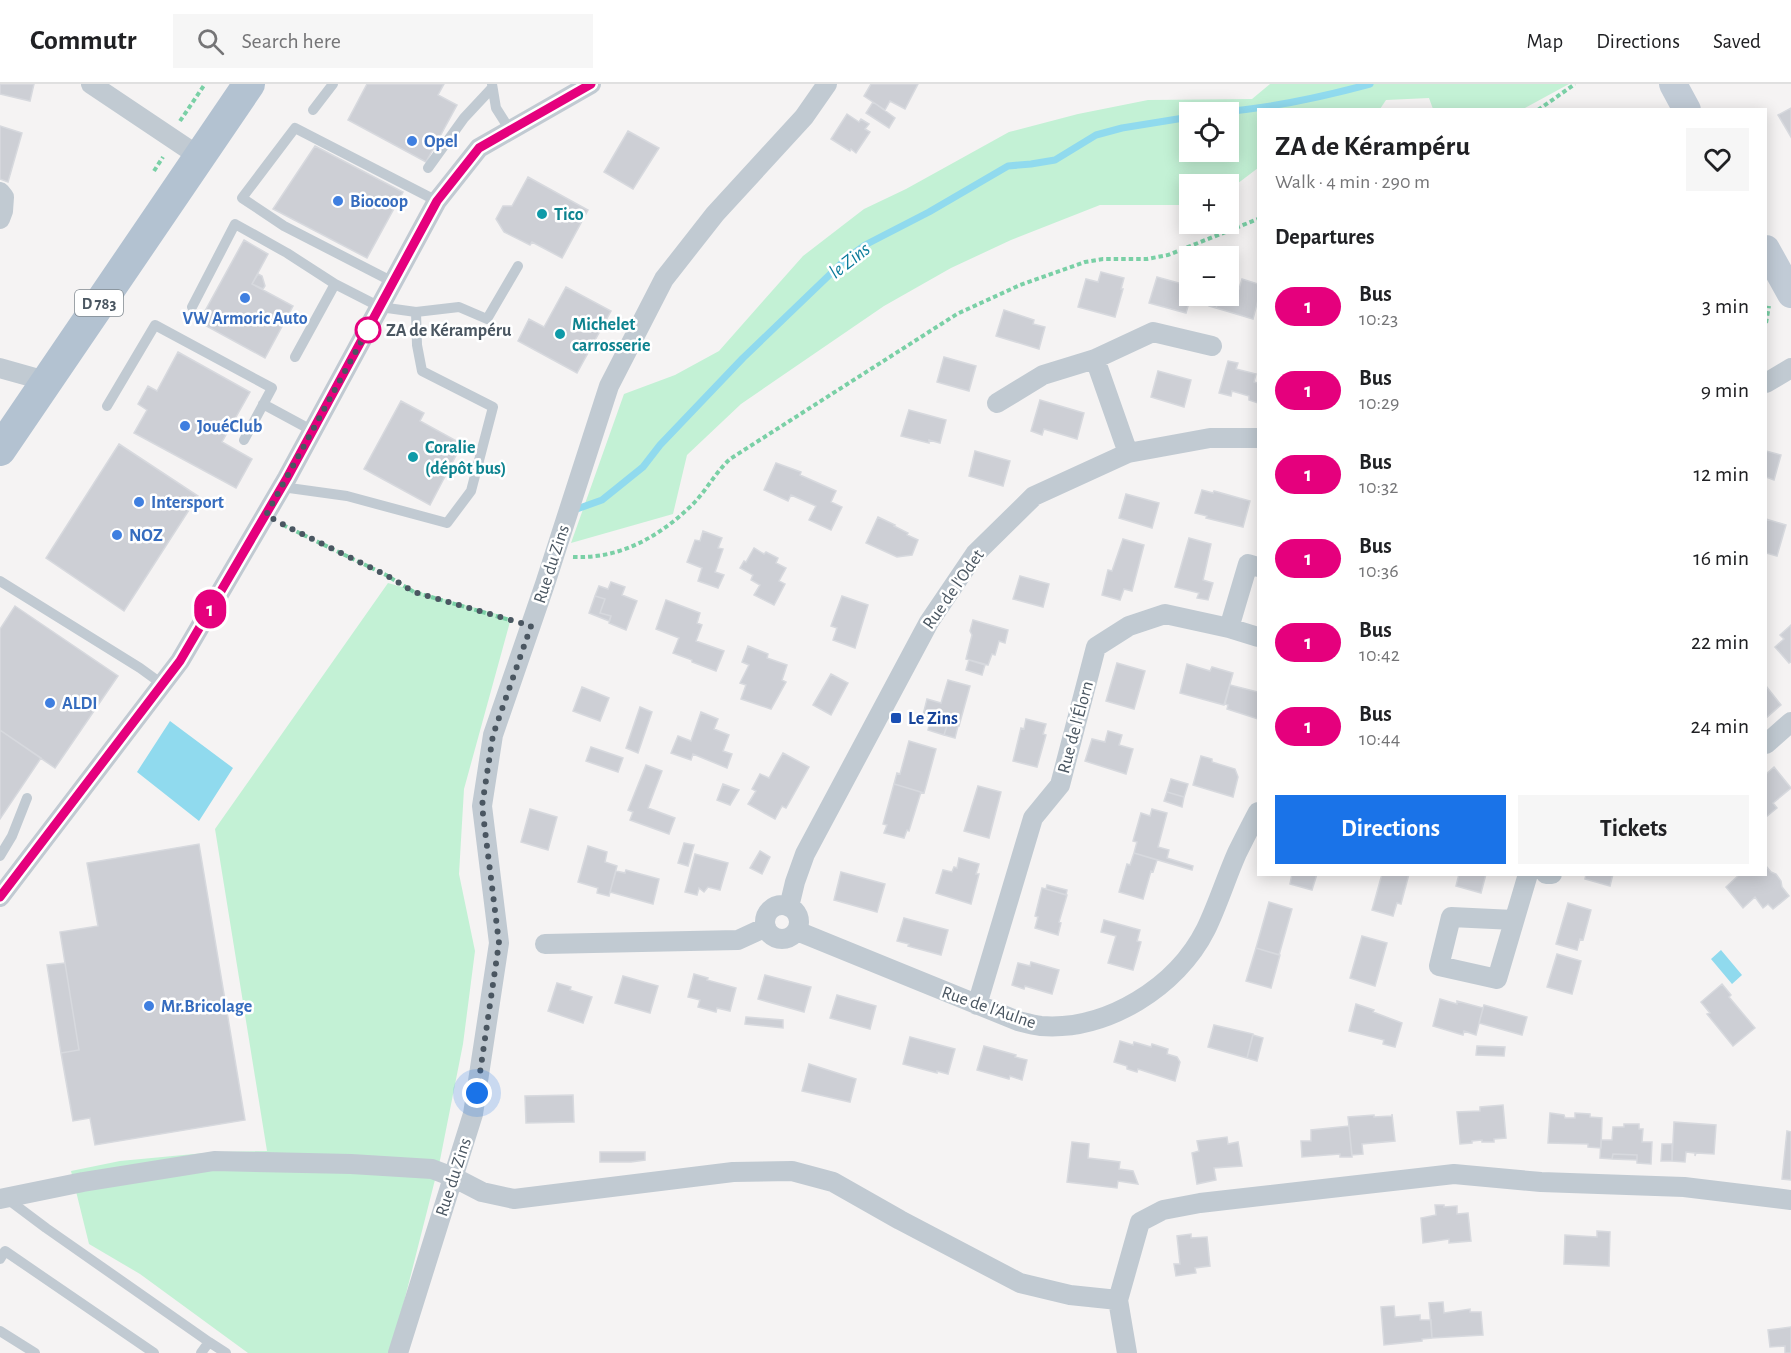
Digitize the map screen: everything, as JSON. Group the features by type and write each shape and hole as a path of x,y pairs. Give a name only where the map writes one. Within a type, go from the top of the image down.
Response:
{"main road":[{"name":"D 783","path":"0,450 249,84"},
{"path":"1673,84 1686,108"},
{"path":"1767,251 1791,294"}],"street":[{"path":"91,84 200,157"},
{"path":"2,889 180,661 282,487 437,201 479,148 591,84"},
{"name":"Rue du Zins","path":"398,1353 473,1114 499,943 482,806 493,735 555,556 609,386 664,279 715,214 804,117 827,84"},
{"path":"0,192 4,197 0,219"},
{"path":"998,403 1043,375 1095,358 1153,332 1212,346"},
{"path":"1095,358 1128,453"},
{"path":"0,368 46,381"},
{"path":"1767,382 1791,368"},
{"name":"Rue de l'Odet","path":"789,907 795,882 811,843 929,622 975,554 1034,496 1128,453 1210,438 1257,438"},
{"path":"1229,628 1248,564 1257,567"},
{"name":"Rue de l'Élorn","path":"977,1005 1033,818 1060,785 1096,647 1129,626 1165,614 1257,637"},
{"path":"1767,743 1791,723"},
{"name":"Rue de l'Aulne","path":"797,931 1018,1021 1040,1026 1067,1026 1101,1018 1133,1004 1170,978 1191,953 1206,930 1238,850 1257,814"},
{"path":"1514,920 1527,876"},
{"path":"778,906 789,907 799,917 797,931 793,936 783,939 772,936 765,922 769,911 778,906"},
{"path":"546,944 738,940 766,927"},
{"path":"3,1198 83,1182 214,1161 351,1164 432,1169 482,1192 514,1198 733,1172 792,1171 833,1182 900,1221 1020,1283 1070,1295 1118,1300"},
{"path":"1127,1353 1118,1300 1140,1222 1163,1210 1200,1203 1454,1173 1541,1182 1684,1187 1791,1200"}],"lane":[{"path":"313,111 333,84"},
{"path":"492,86 496,108 510,130"},
{"path":"429,168 464,118 492,86"},
{"path":"393,282 284,226 242,198 295,128 437,201"},
{"path":"192,307 235,224 287,253 335,284 380,307 416,312 459,307 487,319 518,266"},
{"path":"295,357 335,284"},
{"path":"282,487 347,496 447,523 471,491 492,407 422,371 417,345 416,312"},
{"path":"107,406 155,325 272,388 244,440"},
{"path":"263,404 313,431"},
{"path":"0,581 162,684"},
{"path":"0,856 12,836 27,798"},
{"path":"3,1198 225,1353"},
{"path":"0,1259 5,1251 154,1353"},
{"path":"0,1331 34,1353"},
{"path":"201,1353 209,1342"}],"path":[{"path":"148,181 182,117 205,84"},
{"path":"1541,108 1575,84"},
{"path":"555,556 588,558 634,548 666,528 693,504 730,459 957,314 1020,285 1086,262 1146,259 1168,255 1257,219"},
{"path":"266,515 386,575 414,592 531,626"}],"green space":[{"path":"1270,84 1569,84 1525,108 1433,108 1429,98 1386,100 1381,108 1257,108 1257,169 1239,182 1239,174 1179,174 1179,205 1100,205 1011,240 951,268 884,306 741,404 687,455 673,514 571,543 624,394 675,375 719,351 803,256 864,209 906,189 1009,132 1078,114 1148,100 1252,99"},
{"path":"388,583 511,618 464,789 459,874 475,951 463,1044 440,1160 391,1353 248,1353 140,1274 89,1244 71,1171 120,1161 215,1152 267,1151 215,829"}],"water":[{"path":"170,721 233,768 199,821 137,772"},
{"path":"1721,950 1742,975 1732,984 1711,959"}],"building":[{"path":"0,84 34,84 30,101 0,94"},
{"name":"Opel","path":"367,84 444,84 438,95 457,105 426,162 348,120"},
{"path":"871,84 918,84 905,109 890,101 885,110 864,96"},
{"path":"873,102 895,118 889,128 866,113"},
{"path":"1791,108 1791,137 1778,115"},
{"path":"847,114 859,122 861,119 869,124 865,129 870,132 856,153 831,139"},
{"path":"0,126 22,133 8,182 0,179"},
{"path":"628,131 659,148 633,189 604,172"},
{"name":"Biocoop","path":"315,146 403,192 367,258 273,209"},
{"name":"Tico","path":"528,177 588,210 562,258 532,242 530,245 504,232 496,219 503,206 512,206"},
{"name":"VW Armoric Auto","path":"244,240 268,254 252,284 293,306 265,358 199,322"},
{"path":"1101,272 1124,278 1115,317 1078,307 1086,279 1098,282"},
{"path":"258,274 262,276 265,286 263,289 252,284"},
{"path":"1157,277 1179,283 1179,306 1188,306 1186,313 1149,303"},
{"path":"1242,279 1257,284 1257,304 1253,319 1216,308 1217,306 1239,306 1239,289"},
{"name":"Michelet carrosserie","path":"566,287 611,311 577,373 518,341 529,319 544,327"},
{"path":"1004,310 1034,320 1033,324 1045,327 1039,349 996,336"},
{"name":"JouéClub","path":"178,352 250,392 222,442 252,459 236,488 134,433 147,410 138,404 148,386 157,391"},
{"path":"944,357 976,366 969,391 937,382"},
{"path":"1228,361 1238,363 1236,369 1256,374 1254,382 1257,383 1257,403 1249,400 1249,396 1232,391 1231,396 1219,393"},
{"path":"1158,371 1191,380 1184,407 1151,397"},
{"path":"1040,400 1084,413 1077,439 1044,429 1042,435 1031,431"},
{"name":"Coralie (dépôt bus)","path":"401,401 424,413 420,421 462,444 430,505 364,469"},
{"path":"909,410 946,420 940,443 929,440 929,443 901,436"},
{"name":"NOZ","path":"119,444 198,496 124,611 46,558"},
{"path":"975,451 1010,461 1003,486 969,476"},
{"path":"1767,451 1781,455 1774,480 1767,477"},
{"path":"776,463 801,472 800,475 836,491 831,502 842,507 831,530 809,520 816,506 791,495 788,501 764,490"},
{"path":"1202,490 1250,501 1243,527 1195,513"},
{"path":"1126,494 1159,503 1152,528 1119,518"},
{"path":"878,517 918,540 912,555 897,557 866,543"},
{"path":"1767,519 1786,525 1777,556 1767,553"},
{"path":"703,531 722,538 718,548 723,549 715,572 724,575 718,588 698,581 702,568 687,562 695,540 700,541"},
{"path":"1189,538 1211,544 1203,580 1213,583 1208,600 1197,598 1199,593 1175,587"},
{"path":"1123,539 1144,545 1132,591 1124,589 1120,600 1102,595 1108,570 1112,571"},
{"path":"754,548 778,558 776,563 786,568 779,581 785,584 774,605 754,595 760,585 751,580 753,575 740,568"},
{"path":"1020,576 1049,584 1043,607 1013,599"},
{"path":"611,582 625,587 622,595 637,601 626,630 609,623 611,616 600,613 605,599 595,596 599,586 608,589"},
{"path":"595,596 605,599 600,613 611,616 609,621 589,613"},
{"path":"842,596 868,605 855,648 833,640 837,628 831,626"},
{"path":"666,600 700,613 697,623 702,625 696,641 724,651 716,671 673,653 679,638 656,629"},
{"name":"ALDI","path":"15,606 118,676 55,768 0,730 0,629"},
{"path":"973,620 1008,630 1005,643 999,641 995,655 992,654 988,665 966,659"},
{"path":"1791,625 1791,662 1789,663 1775,647 1784,639 1780,635"},
{"path":"748,646 768,654 767,658 787,665 782,680 786,682 771,709 741,699 746,685 740,683 749,665 742,662"},
{"path":"969,660 985,665 982,675 966,670"},
{"path":"1117,663 1145,671 1134,709 1106,701"},
{"path":"1187,664 1210,671 1212,667 1233,673 1224,705 1180,693"},
{"path":"831,674 848,683 831,715 813,705"},
{"path":"948,680 970,686 959,726 948,722 944,735 928,730 931,718 923,715 927,699 941,703"},
{"path":"1230,685 1257,692 1257,719 1227,709 1228,705 1225,704"},
{"path":"582,687 609,698 600,721 573,711"},
{"path":"1767,687 1781,705 1767,717"},
{"path":"640,707 652,712 638,753 626,748"},
{"path":"701,712 718,719 714,729 729,735 723,751 732,754 727,768 693,754 691,760 671,753 678,736 691,741"},
{"path":"1026,719 1046,724 1043,734 1046,735 1037,767 1013,761 1021,728 1024,729"},
{"path":"948,722 958,726 955,738 944,735"},
{"name":"ALDI","path":"0,730 41,758 0,819"},
{"path":"1108,731 1122,735 1119,745 1133,749 1126,774 1085,761 1092,739 1105,742"},
{"path":"909,741 936,749 924,793 894,784 897,773 900,774"},
{"path":"591,747 623,758 618,772 586,761"},
{"path":"783,753 809,767 786,808 782,806 775,819 748,804 756,791 752,789 760,774 769,778"},
{"path":"1201,756 1235,769 1238,777 1233,797 1193,785"},
{"path":"646,765 662,771 648,808 675,818 669,834 630,820 633,812 628,810"},
{"path":"1774,767 1791,788 1773,803 1777,808 1767,816 1767,773"},
{"path":"1171,779 1188,784 1184,797 1167,792"},
{"path":"723,784 739,790 730,805 717,800"},
{"path":"894,784 921,792 909,831 907,830 904,838 884,833 887,825 883,824"},
{"path":"978,786 1001,792 989,838 964,831"},
{"path":"1167,792 1184,797 1182,807 1164,801"},
{"path":"530,809 557,817 548,850 521,842"},
{"path":"1152,809 1167,813 1158,847 1169,850 1167,858 1193,866 1192,870 1134,853 1137,842 1133,841 1141,813 1150,816"},
{"path":"684,843 694,845 688,866 678,863"},
{"name":"Mr.Bricolage","path":"199,844 245,1120 95,1145 90,1118 73,1121 61,1053 79,1050 60,932 98,926 87,863"},
{"path":"588,846 607,852 605,862 617,866 609,896 597,893 598,888 578,882"},
{"path":"760,851 770,857 762,874 750,868"},
{"path":"1134,853 1157,860 1153,872 1151,871 1143,899 1119,892 1127,864 1130,865"},
{"path":"695,854 728,863 720,890 708,887 704,892 699,888 697,895 685,892"},
{"path":"959,858 979,864 976,874 979,874 971,904 936,893 943,870 952,872 954,867 957,868"},
{"path":"1767,867 1776,874 1789,896 1773,909 1768,904 1763,908 1755,897 1743,908 1726,887 1738,876 1767,876"},
{"path":"626,870 659,879 653,904 610,892 616,871 625,873"},
{"path":"841,872 885,884 877,912 834,900"},
{"path":"1292,876 1316,876 1312,890 1290,884"},
{"path":"1381,876 1408,876 1401,904 1397,903 1393,916 1372,910"},
{"path":"1458,876 1485,876 1481,893 1456,886"},
{"path":"1586,876 1612,876 1610,886 1585,879"},
{"path":"1047,885 1067,890 1066,895 1046,889"},
{"path":"1042,888 1067,895 1059,922 1061,923 1058,935 1035,928 1038,917 1035,916"},
{"path":"1269,902 1292,909 1279,955 1256,948"},
{"path":"1568,903 1591,910 1583,940 1580,939 1577,950 1556,944"},
{"path":"904,918 948,930 941,955 897,941"},
{"path":"1104,920 1140,930 1137,941 1141,942 1133,970 1108,963 1116,936 1101,932"},
{"path":"1362,936 1387,943 1375,986 1350,978"},
{"path":"1256,948 1280,955 1271,988 1246,981"},
{"path":"1557,954 1581,961 1572,994 1547,987"},
{"path":"1031,962 1059,970 1052,994 1025,986 1024,989 1012,985 1018,963 1030,966"},
{"path":"65,963 79,1050 61,1053 47,965"},
{"path":"694,974 736,988 730,1011 717,1008 716,1012 698,1007 700,1000 688,997"},
{"path":"765,975 811,987 804,1012 758,999"},
{"path":"623,976 658,986 650,1013 615,1003"},
{"path":"557,983 592,997 583,1023 548,1011"},
{"path":"1722,984 1731,995 1729,997 1755,1028 1733,1046 1707,1014 1710,1013 1701,1002"},
{"path":"837,995 876,1006 870,1029 830,1018"},
{"path":"1440,999 1483,1008 1476,1035 1464,1031 1463,1035 1433,1026"},
{"path":"1356,1004 1402,1023 1395,1047 1383,1044 1384,1040 1349,1031"},
{"path":"1484,1005 1527,1017 1522,1035 1479,1023"},
{"path":"746,1017 783,1020 783,1028 745,1024"},
{"path":"1214,1025 1253,1034 1247,1058 1208,1047"},
{"path":"1253,1035 1263,1038 1257,1061 1247,1058"},
{"path":"910,1037 955,1049 948,1074 903,1064"},
{"path":"1120,1041 1151,1047 1152,1044 1168,1049 1167,1054 1177,1057 1180,1062 1175,1081 1138,1069 1137,1072 1127,1069 1127,1066 1114,1062"},
{"path":"984,1046 1027,1060 1022,1080 1010,1076 1009,1079 977,1070"},
{"path":"1477,1046 1505,1047 1504,1056 1476,1055"},
{"path":"809,1064 856,1079 850,1102 802,1091"},
{"path":"573,1095 574,1122 526,1123 525,1096"},
{"path":"1503,1105 1506,1138 1494,1139 1494,1142 1482,1142 1482,1140 1460,1144 1457,1112 1480,1111 1480,1107"},
{"path":"1550,1113 1564,1115 1565,1118 1575,1118 1575,1113 1602,1118 1601,1148 1588,1147 1588,1144 1548,1143"},
{"path":"1392,1114 1395,1141 1362,1144 1363,1154 1352,1155 1348,1117 1392,1116"},
{"path":"1674,1122 1716,1125 1714,1154 1696,1153 1695,1156 1695,1153 1686,1152 1685,1162 1672,1161"},
{"path":"1624,1124 1639,1124 1639,1129 1643,1129 1642,1142 1652,1142 1651,1164 1637,1163 1637,1155 1613,1154 1612,1159 1600,1158 1601,1140 1612,1140 1613,1127 1624,1127"},
{"path":"1349,1126 1352,1157 1340,1157 1340,1154 1302,1157 1301,1141 1311,1141 1311,1130"},
{"path":"1787,1131 1791,1132 1791,1180 1782,1179"},
{"path":"1227,1137 1228,1144 1238,1142 1242,1166 1214,1168 1216,1180 1197,1184 1192,1153 1199,1151 1197,1141"},
{"path":"1072,1142 1089,1144 1088,1158 1120,1162 1119,1169 1133,1171 1138,1184 1118,1181 1117,1188 1067,1182"},
{"path":"1662,1144 1672,1144 1672,1161 1661,1161"},
{"path":"600,1152 645,1152 645,1160 600,1162"},
{"path":"1613,1154 1637,1155 1637,1160 1612,1159"},
{"path":"1435,1205 1457,1206 1457,1214 1468,1213 1471,1241 1449,1243 1449,1239 1423,1243 1421,1218 1436,1215"},
{"path":"1597,1231 1610,1232 1609,1266 1564,1264 1565,1235 1597,1237"},
{"path":"1191,1234 1191,1238 1207,1237 1210,1266 1195,1268 1196,1273 1176,1276 1174,1264 1180,1264 1177,1236"},
{"path":"1443,1302 1444,1313 1470,1309 1470,1312 1481,1312 1483,1335 1432,1338 1429,1303"},
{"path":"1394,1306 1395,1317 1420,1315 1420,1320 1431,1320 1432,1338 1384,1345 1381,1307"},
{"path":"1791,1327 1791,1353 1785,1353 1785,1346 1770,1347 1768,1330"}],"waterway":[{"name":"le Zins","path":"1259,108 1370,84"},
{"name":"le Zins","path":"1239,110 1257,108"},
{"name":"le Zins","path":"574,510 602,500 643,467 660,445 743,358 847,258 865,245 929,212 1008,166 1055,160 1096,135 1122,128 1179,119"}],"bus line":[{"name":"1","path":"0,897 180,661 287,478 437,201 479,148 591,84"}],"place":[{"name":"Opel","path":"412,141"},
{"name":"Biocoop","path":"338,201"},
{"name":"Tico","path":"542,214"},
{"name":"VW Armoric Auto","path":"245,298"},
{"name":"ZA de Kérampéru","path":"368,330"},
{"name":"Michelet carrosserie","path":"560,334"},
{"name":"JouéClub","path":"185,426"},
{"name":"Coralie (dépôt bus)","path":"413,457"},
{"name":"Intersport","path":"139,502"},
{"name":"NOZ","path":"117,535"},
{"name":"ALDI","path":"50,703"},
{"name":"Le Zins","path":"896,718"},
{"name":"Mr.Bricolage","path":"149,1006"}],"route":[{"path":"368,330 372,322 266,515 386,575 414,592 531,626 493,735 482,806 499,943 477,1093"}]}
